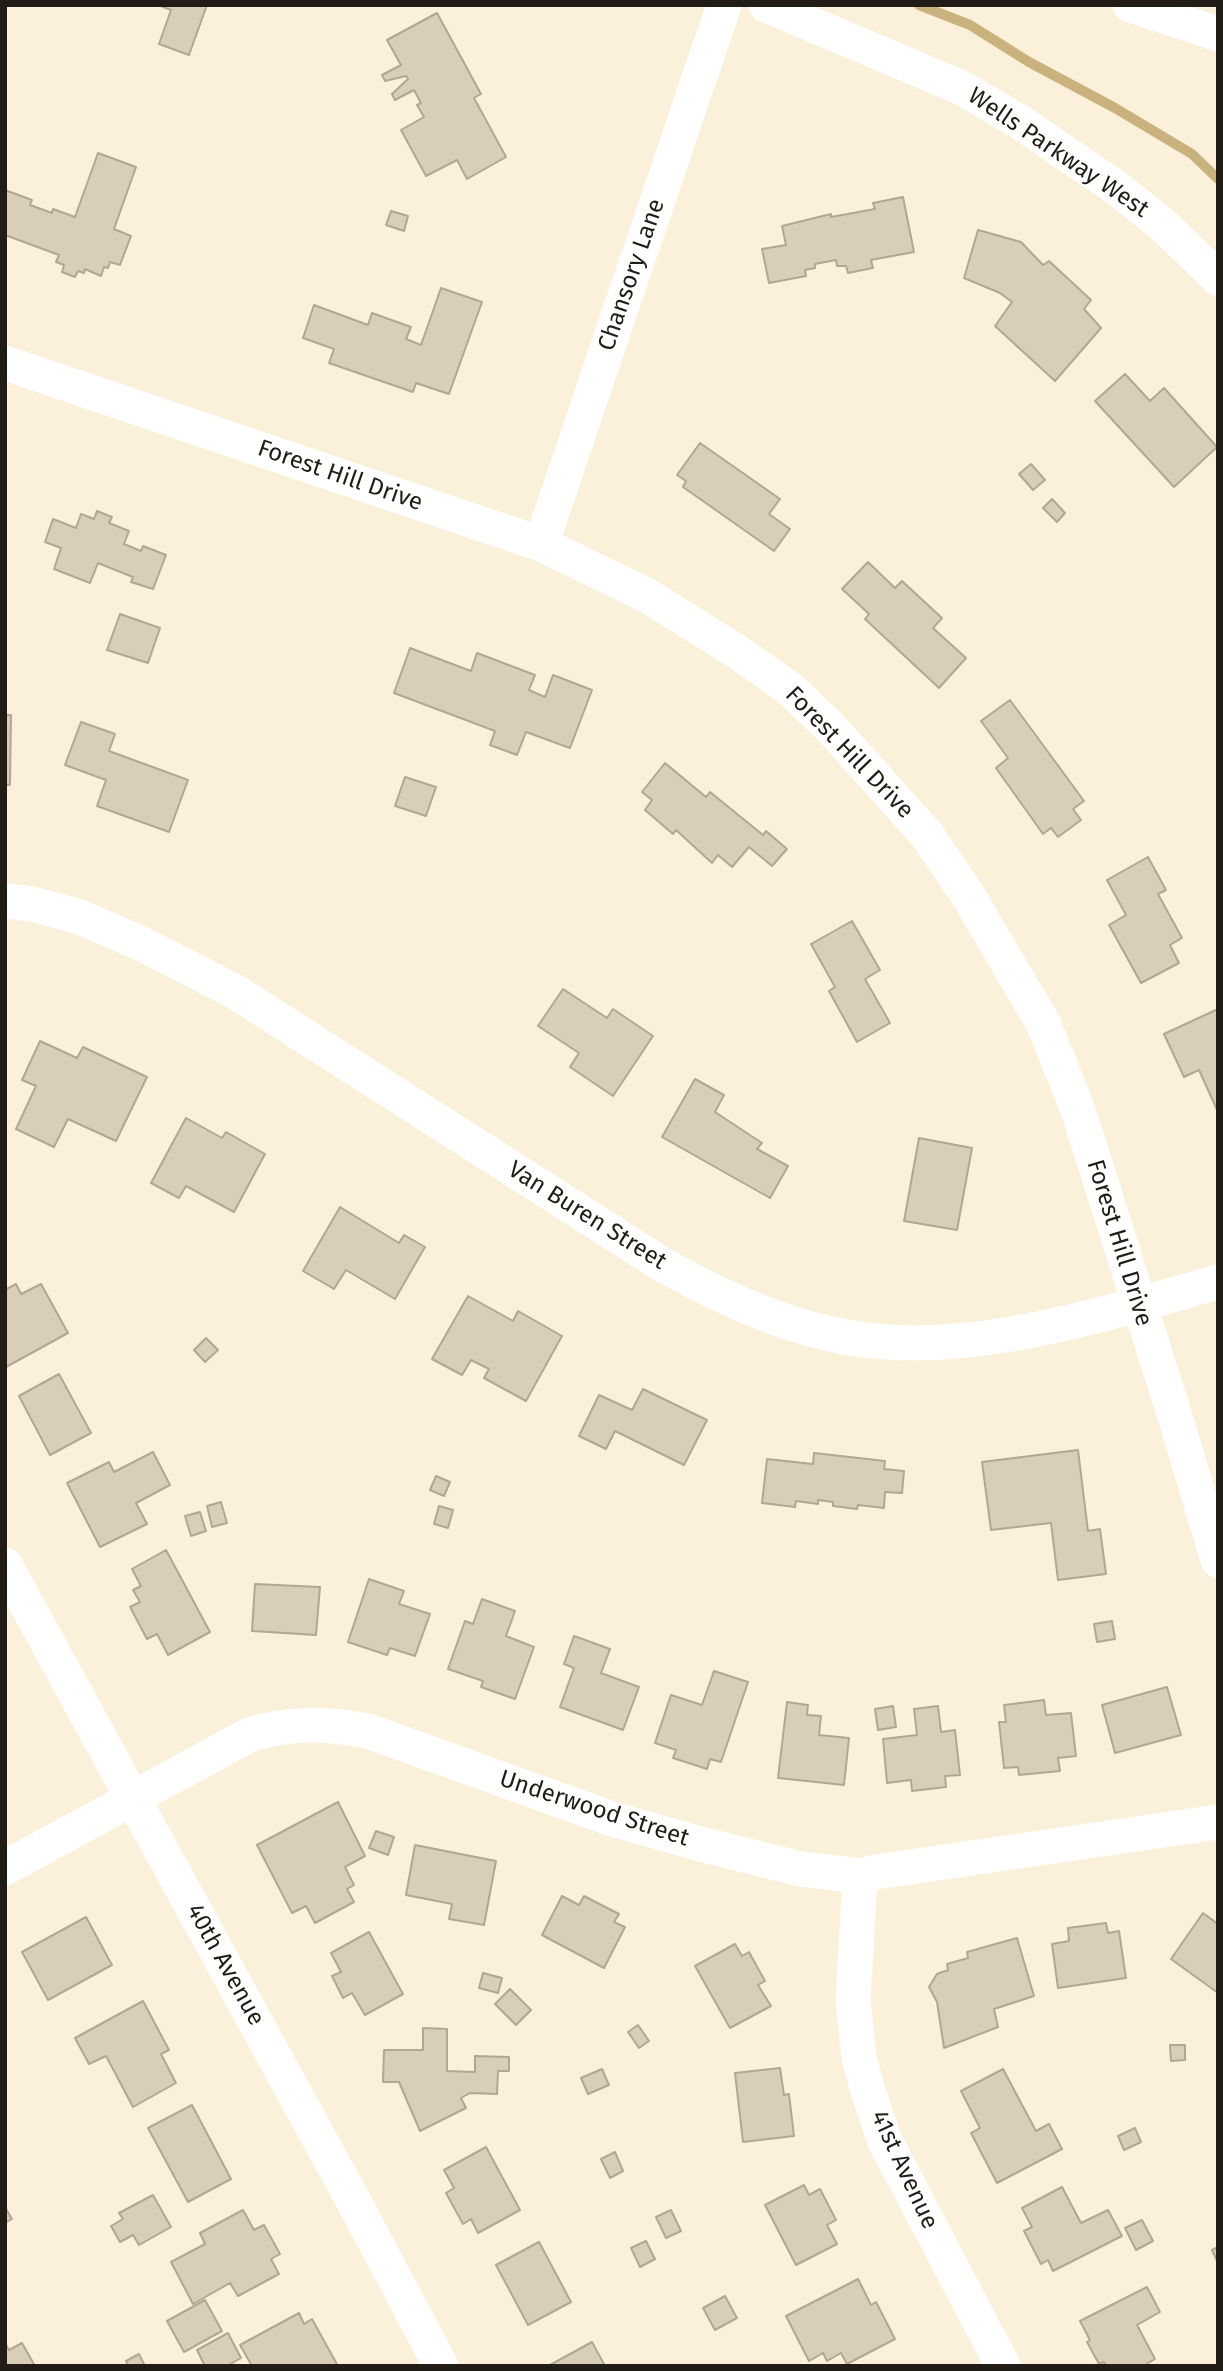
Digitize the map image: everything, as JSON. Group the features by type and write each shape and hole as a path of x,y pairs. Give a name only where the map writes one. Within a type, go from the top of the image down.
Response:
{"street":[{"name":"Chansory Lane","path":"541,544 724,5"},
{"name":"Wells Parkway West","path":"766,5 962,88 1020,122 1118,189 1163,225 1218,278"},
{"path":"1130,5 1218,34"},
{"name":"Forest Hill Drive","path":"5,363 541,544 648,596 736,651 789,688 831,728 927,835 969,897 1042,1023 1079,1111 1218,1560"},
{"name":"Van Buren Street","path":"5,901 32,904 79,917 142,944 234,990 663,1265 722,1298 770,1317 837,1336 880,1341 974,1339 1032,1331 1218,1282"},
{"name":"40th Avenue","path":"5,1565 441,2366"},
{"name":"Underwood Street","path":"5,1868 249,1735 291,1725 336,1726 368,1731 612,1819 801,1869 860,1876 1218,1822"},
{"name":"41st Avenue","path":"860,1876 853,2000 859,2058 868,2091 884,2139 1003,2366"}],"building":[{"path":"158,5 207,5 189,55 159,44 171,10"},
{"path":"437,13 481,94 474,98 506,157 467,179 457,160 426,176 401,130 424,117 417,105 421,103 414,90 395,100 392,94 408,79 406,76 385,81 382,75 401,65 387,40"},
{"path":"98,153 136,167 114,229 131,236 120,265 110,262 108,268 104,267 101,276 85,269 84,273 78,271 75,277 62,272 64,265 56,262 59,255 5,235 5,190 32,200 30,205 75,217"},
{"path":"903,197 914,252 871,260 873,268 848,273 846,266 837,266 836,260 815,264 815,268 805,270 806,276 769,283 762,249 786,245 782,226 831,214 831,217 875,209 873,203"},
{"path":"391,211 408,216 404,231 386,225"},
{"path":"978,230 1021,242 1043,265 1049,261 1091,300 1084,309 1101,328 1055,381 995,326 1012,302 1000,293 964,278"},
{"path":"441,288 482,302 449,394 416,383 413,392 329,363 334,349 303,338 314,305 368,325 372,313 411,327 406,339 421,345"},
{"path":"1125,374 1150,401 1164,388 1217,447 1174,487 1095,401"},
{"path":"700,443 780,499 769,514 790,529 774,551 683,487 686,481 677,475"},
{"path":"1031,464 1045,480 1033,490 1019,474"},
{"path":"1052,499 1065,513 1057,522 1043,508"},
{"path":"97,511 112,517 109,523 129,531 124,544 141,551 143,546 166,555 153,589 131,582 133,577 98,563 90,583 54,569 61,548 45,542 53,519 76,528 81,514 94,519"},
{"path":"868,562 895,588 902,581 942,618 933,628 966,658 939,688 865,619 869,614 842,589"},
{"path":"120,614 160,628 148,663 107,650"},
{"path":"410,648 471,671 477,653 535,675 529,690 545,697 553,675 592,690 570,748 526,732 517,755 490,745 495,731 394,693"},
{"path":"1010,700 1084,801 1073,809 1081,820 1058,837 1051,828 1043,834 996,768 1008,758 981,721"},
{"path":"5,715 11,715 10,785 5,785"},
{"path":"81,722 115,734 109,751 188,780 169,832 97,806 106,780 65,765"},
{"path":"665,763 706,797 710,792 763,835 766,831 787,849 772,866 749,847 732,867 718,855 712,863 676,830 673,834 645,810 652,800 642,792"},
{"path":"405,777 436,787 426,816 395,806"},
{"path":"1148,857 1166,890 1158,894 1182,938 1170,945 1179,963 1141,983 1109,925 1126,915 1107,880"},
{"path":"852,921 880,970 865,979 890,1023 857,1042 829,991 835,987 811,944"},
{"path":"563,989 607,1018 613,1009 653,1036 613,1096 570,1067 579,1053 538,1026"},
{"path":"1218,1009 1218,1112 1199,1070 1184,1077 1164,1034"},
{"path":"40,1041 77,1058 83,1047 147,1077 116,1141 68,1119 54,1147 16,1129 36,1086 22,1080"},
{"path":"695,1079 724,1095 715,1112 762,1143 757,1149 788,1166 770,1198 662,1137"},
{"path":"186,1118 222,1138 226,1132 265,1154 234,1212 186,1186 179,1198 151,1183"},
{"path":"919,1138 972,1148 957,1230 904,1221"},
{"path":"340,1207 399,1243 404,1235 425,1247 395,1299 346,1270 334,1289 303,1271"},
{"path":"16,1284 21,1294 41,1284 68,1333 6,1367 5,1290"},
{"path":"468,1296 513,1321 518,1311 562,1336 526,1401 484,1378 489,1369 471,1360 462,1375 432,1359"},
{"path":"206,1338 218,1350 205,1362 194,1350"},
{"path":"59,1374 91,1433 50,1455 19,1396"},
{"path":"643,1389 707,1420 684,1465 615,1431 606,1449 579,1436 599,1395 632,1410"},
{"path":"1078,1450 1088,1531 1100,1529 1106,1574 1058,1580 1051,1523 991,1530 982,1462"},
{"path":"153,1452 170,1485 136,1503 147,1524 100,1547 67,1483 109,1462 114,1472"},
{"path":"814,1453 885,1461 884,1469 904,1471 902,1493 885,1492 884,1508 858,1505 857,1509 833,1506 833,1502 818,1500 818,1504 796,1501 795,1507 762,1503 767,1459 813,1464"},
{"path":"436,1476 450,1482 444,1496 430,1490"},
{"path":"221,1502 227,1523 212,1527 207,1506"},
{"path":"439,1506 453,1510 448,1528 434,1524"},
{"path":"200,1512 206,1531 191,1536 185,1516"},
{"path":"166,1550 210,1632 168,1655 157,1634 147,1639 130,1607 140,1602 133,1590 141,1586 132,1569"},
{"path":"369,1579 404,1591 399,1604 430,1614 415,1656 390,1648 387,1655 348,1642"},
{"path":"255,1584 320,1587 316,1635 252,1631"},
{"path":"482,1599 515,1611 506,1636 534,1647 515,1699 481,1687 483,1681 448,1669 465,1621 473,1624"},
{"path":"1112,1621 1115,1639 1097,1642 1094,1624"},
{"path":"574,1636 610,1649 601,1673 639,1687 623,1730 560,1707 574,1668 564,1664"},
{"path":"714,1671 748,1682 721,1762 710,1759 707,1769 673,1758 676,1750 655,1743 671,1695 702,1705"},
{"path":"1167,1687 1181,1735 1115,1753 1102,1705"},
{"path":"1044,1700 1046,1715 1071,1713 1076,1756 1058,1758 1060,1771 1019,1775 1018,1767 1004,1768 999,1722 1006,1722 1004,1705"},
{"path":"787,1702 808,1705 807,1715 821,1716 819,1735 849,1738 844,1785 778,1778"},
{"path":"893,1706 896,1727 878,1730 875,1709"},
{"path":"938,1706 941,1732 955,1730 960,1775 945,1776 946,1787 912,1791 911,1780 887,1783 883,1739 917,1735 914,1709"},
{"path":"338,1802 365,1856 345,1867 354,1885 347,1889 354,1902 315,1923 306,1906 292,1913 257,1845"},
{"path":"376,1831 394,1837 388,1855 369,1848"},
{"path":"415,1845 496,1861 484,1925 449,1919 452,1904 406,1895"},
{"path":"562,1896 579,1905 584,1896 619,1914 614,1922 625,1927 604,1968 542,1935"},
{"path":"1203,1913 1218,1924 1218,1993 1171,1959"},
{"path":"86,1917 112,1965 48,2000 22,1952"},
{"path":"1106,1923 1108,1933 1119,1931 1126,1978 1058,1988 1052,1944 1069,1941 1068,1928"},
{"path":"369,1932 403,1994 365,2015 352,1993 343,1998 332,1976 341,1972 331,1953"},
{"path":"1017,1938 1034,1996 994,2009 998,2027 944,2048 937,2002 929,1987 937,1974 948,1970 947,1964 968,1958 967,1952"},
{"path":"735,1944 742,1956 749,1952 765,1981 758,1985 771,2006 730,2028 695,1966"},
{"path":"483,1973 502,1978 498,1993 479,1988"},
{"path":"510,1989 531,2010 516,2025 495,2004"},
{"path":"143,2001 169,2050 161,2054 176,2083 133,2107 106,2056 89,2064 75,2038"},
{"path":"638,2025 649,2041 639,2048 628,2032"},
{"path":"423,2028 447,2029 447,2071 475,2072 475,2056 509,2057 509,2071 498,2071 497,2094 470,2093 461,2098 466,2108 420,2131 399,2082 383,2082 384,2050 423,2050"},
{"path":"1170,2045 1185,2045 1185,2060 1171,2061"},
{"path":"780,2068 784,2095 789,2094 794,2136 743,2142 735,2073"},
{"path":"602,2069 609,2085 588,2094 581,2078"},
{"path":"1003,2069 1036,2131 1049,2124 1062,2149 997,2183 971,2133 980,2128 961,2091"},
{"path":"192,2105 231,2179 188,2202 148,2128"},
{"path":"1135,2128 1141,2142 1124,2150 1118,2136"},
{"path":"486,2147 520,2210 478,2233 471,2219 463,2224 446,2193 454,2188 444,2170"},
{"path":"615,2152 623,2171 610,2178 601,2159"},
{"path":"804,2185 809,2195 820,2189 836,2220 827,2225 837,2244 796,2265 765,2205"},
{"path":"1062,2187 1081,2223 1108,2210 1122,2236 1053,2271 1048,2260 1041,2264 1024,2231 1032,2227 1022,2208"},
{"path":"153,2195 171,2227 139,2245 133,2235 120,2242 111,2226 123,2219 119,2213"},
{"path":"5,2207 12,2219 5,2223"},
{"path":"243,2210 254,2230 264,2225 280,2254 271,2259 279,2274 238,2296 230,2283 193,2304 171,2262 205,2244 200,2233"},
{"path":"671,2210 681,2231 666,2238 656,2217"},
{"path":"1142,2220 1153,2241 1136,2250 1125,2228"},
{"path":"646,2241 655,2259 640,2267 631,2248"},
{"path":"539,2242 571,2302 528,2325 496,2265"},
{"path":"1218,2247 1218,2263 1212,2250"},
{"path":"858,2279 871,2305 876,2302 895,2339 847,2364 841,2353 827,2361 823,2353 809,2361 786,2316"},
{"path":"1147,2287 1160,2312 1137,2325 1155,2359 1143,2366 1106,2366 1104,2362 1099,2364 1080,2321"},
{"path":"725,2296 737,2318 715,2330 703,2308"},
{"path":"205,2300 222,2331 184,2352 167,2321"},
{"path":"299,2313 304,2324 312,2319 338,2366 252,2366 240,2345"},
{"path":"228,2333 241,2358 227,2366 205,2366 197,2350"},
{"path":"592,2342 605,2366 550,2366 550,2365"},
{"path":"5,2343 9,2350 22,2343 35,2366 5,2366"},
{"path":"139,2354 145,2366 128,2366 126,2361"}],"waterway":[{"path":"919,5 970,25 1029,62 1115,108 1192,154 1218,179"}]}
